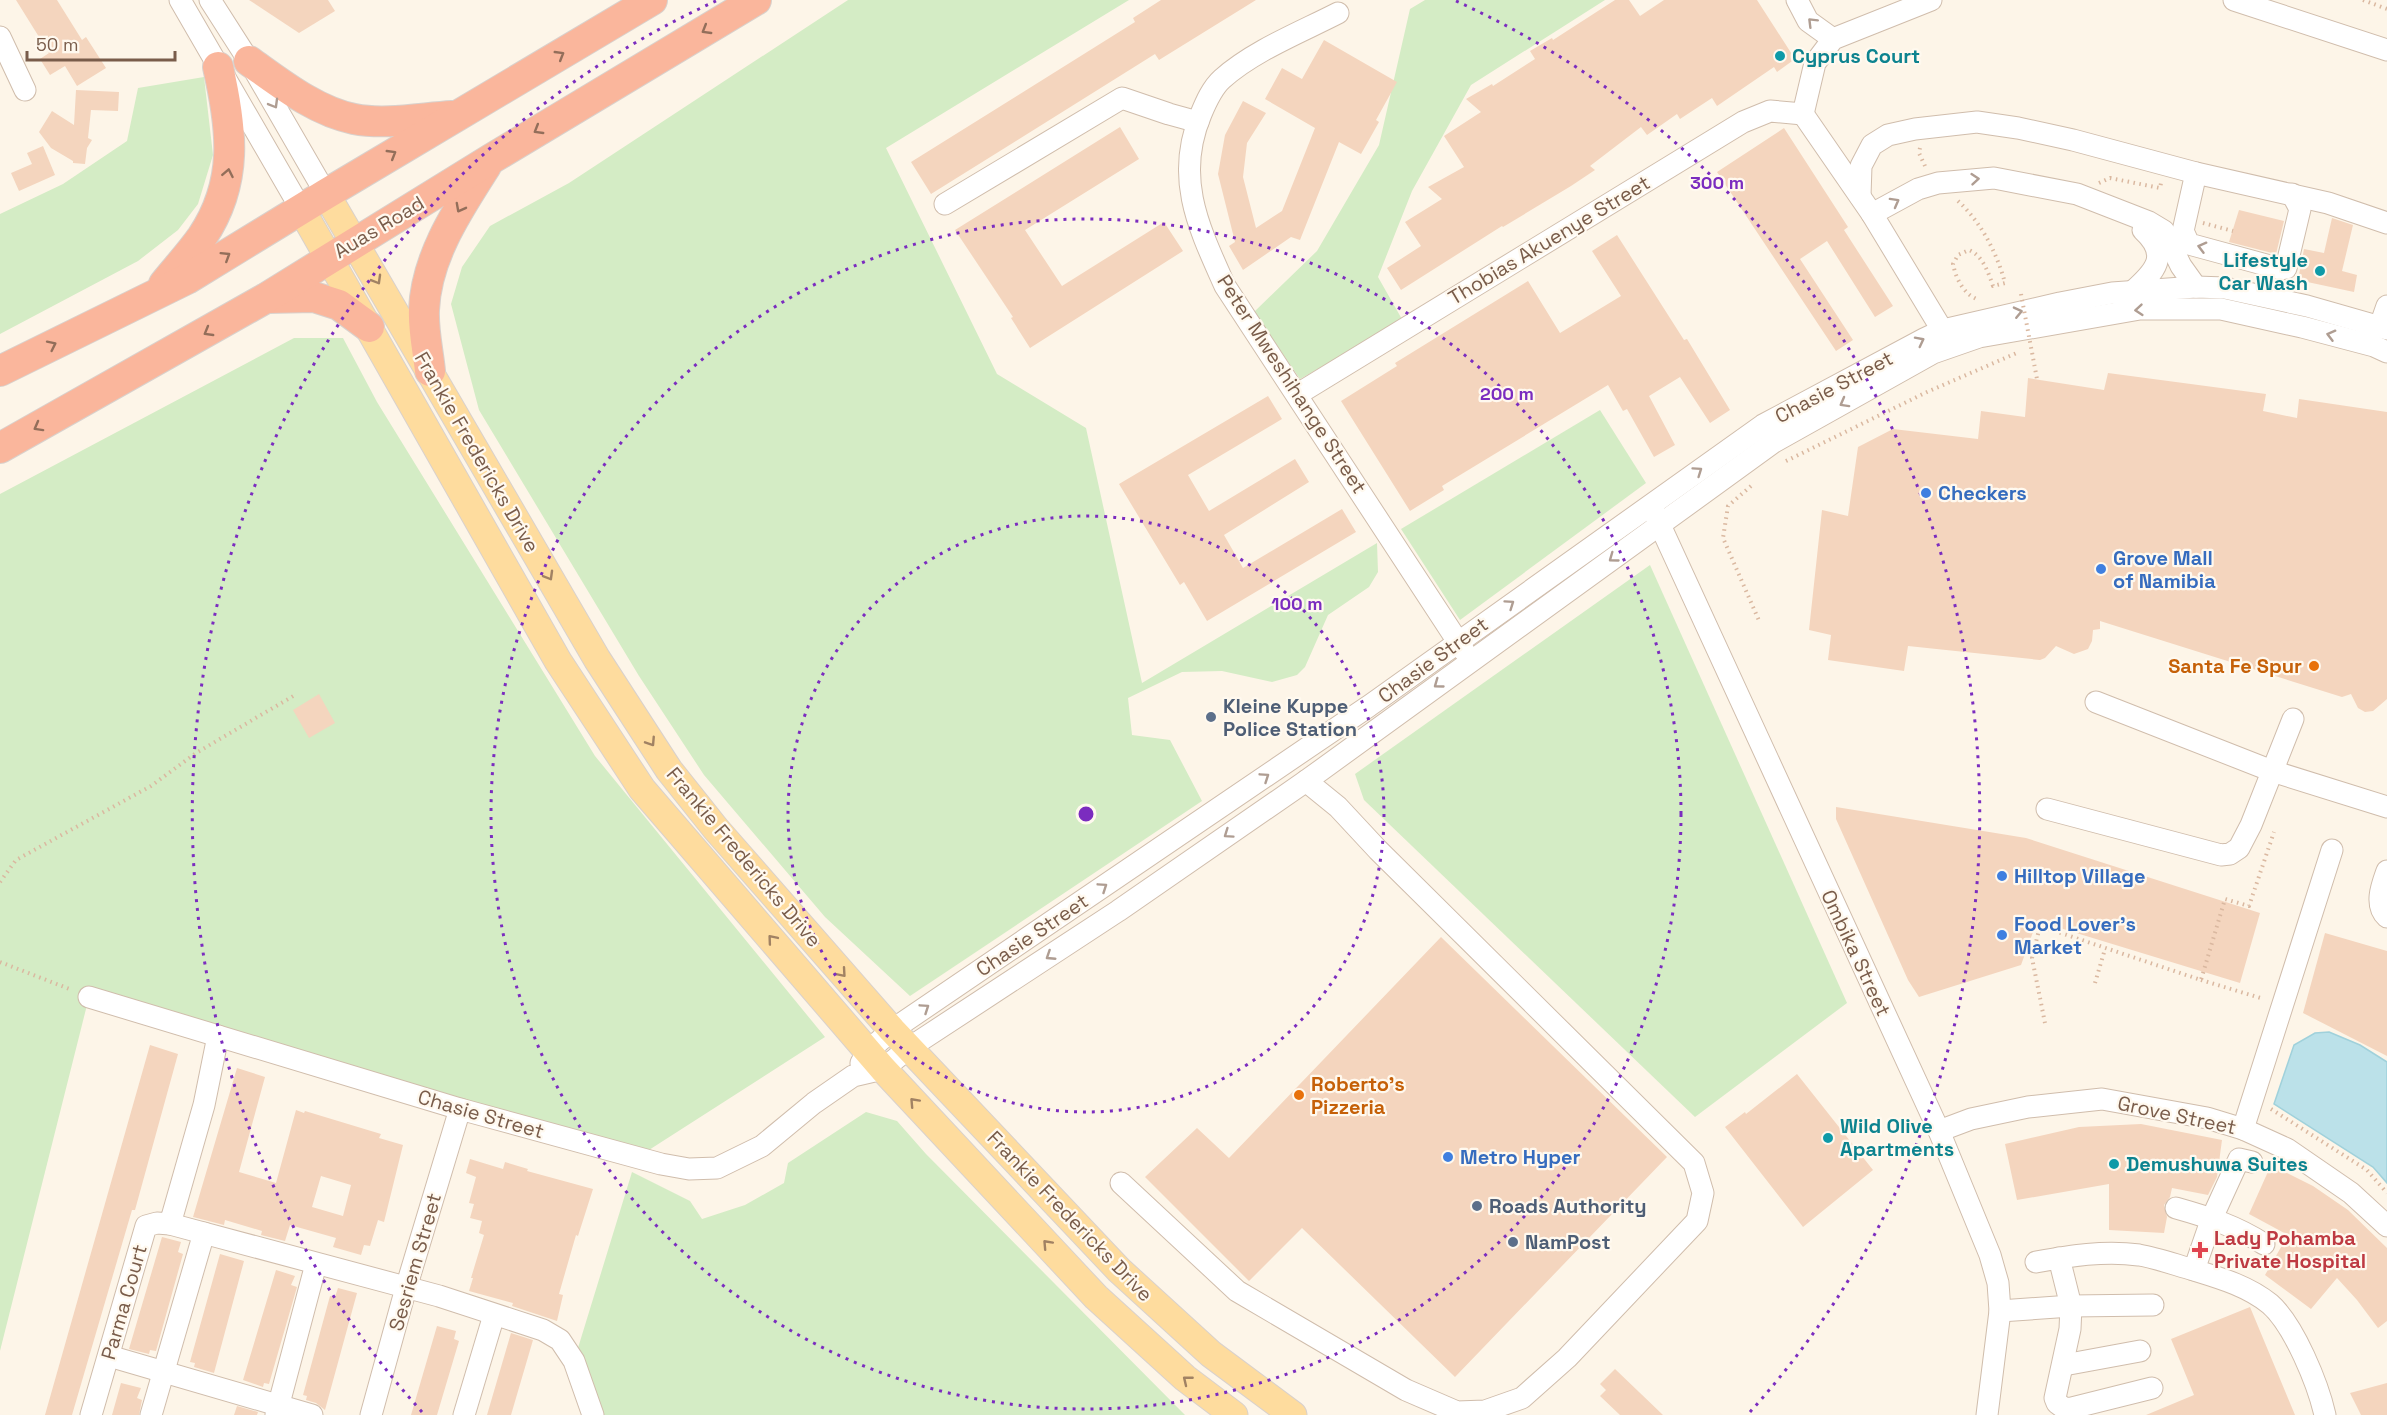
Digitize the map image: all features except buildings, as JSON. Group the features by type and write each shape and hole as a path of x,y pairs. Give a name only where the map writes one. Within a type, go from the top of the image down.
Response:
{"highway":[{"path":"0,371 187,279 652,0"},
{"name":"Auas Road","path":"0,448 266,298 329,257 756,0"},
{"path":"249,61 299,96 353,119 376,121 457,116"},
{"path":"156,294 201,238 220,203 229,166 231,139 218,67"},
{"path":"430,371 424,312 429,273 437,251 463,202 491,159"},
{"path":"266,298 314,297 339,305 369,327"}],"main road":[{"name":"Frankie Fredericks Drive","path":"326,194 597,659 669,770 716,829 901,1039 1119,1270 1211,1354 1293,1415"},
{"name":"Frankie Fredericks Drive","path":"301,209 558,661 642,789 875,1060 1096,1297 1185,1378 1234,1415"}],"street":[{"path":"180,0 301,209"},
{"path":"210,0 249,61 326,194"},
{"path":"1797,0 1808,21 1833,39"},
{"path":"1931,0 1833,39 1815,63 1803,114 1872,214 1947,338"},
{"path":"2234,0 2387,50"},
{"name":"Peter Mweshihange Street","path":"1338,13 1253,58 1221,80 1207,101 1198,122 1190,149 1189,181 1199,227 1226,286 1298,393 1470,661"},
{"path":"0,37 25,90"},
{"path":"945,204 1122,98 1198,122"},
{"name":"Thobias Akuenye Street","path":"1298,393 1743,122 1770,111 1803,114"},
{"path":"1860,196 1861,166 1872,145 1888,135 1915,129 1977,122 2073,140 2196,173 2328,203 2387,223"},
{"path":"2196,173 2183,231 2189,244 2281,268 2286,268 2300,209 2292,194"},
{"path":"1872,214 1932,184 1994,178 2077,194 2149,222 2164,231 2181,266 2196,287"},
{"path":"2120,211 2155,242 2158,255 2152,273 2132,292"},
{"name":"Chasie Street","path":"89,997 460,1109 662,1164 689,1169 717,1168 762,1146 814,1102 1458,641 1655,514 1774,442 1933,353 1947,338 2060,303 2132,292 2196,287 2224,288 2385,320"},
{"name":"Chasie Street","path":"1947,338 1979,338 2140,309 2221,309 2302,327 2374,346 2387,352"},
{"name":"Chasie Street","path":"901,1039 1118,911 1306,781 1470,661 1655,514"},
{"name":"Ombika Street","path":"1655,514 1939,1131 1990,1255 1998,1283 2000,1311 1987,1415"},
{"path":"2096,702 2272,771 2387,807"},
{"path":"2047,809 2221,855 2230,854 2239,848 2251,825 2293,719"},
{"path":"1121,1183 1237,1291 1406,1390 1457,1412 1485,1412 1522,1398 1567,1358 1696,1221 1703,1193 1694,1163 1378,850 1338,807 1306,781"},
{"path":"2243,1129 2332,850"},
{"path":"2387,871 2380,891 2382,913 2387,917"},
{"path":"218,1036 204,1105 170,1224 439,1296 543,1330 560,1340 574,1361 591,1413"},
{"name":"Grove Street","path":"1939,1131 1971,1119 1994,1114 2058,1103 2102,1099 2207,1118 2243,1129 2276,1143 2351,1193 2387,1227"},
{"name":"Sesriem Street","path":"371,1415 406,1288 460,1109"},
{"path":"2194,1270 2212,1218 2241,1158"},
{"path":"2176,1208 2240,1229 2264,1244"},
{"name":"Parma Court","path":"91,1415 146,1226 157,1223 170,1224"},
{"path":"151,1415 204,1233"},
{"path":"2036,1262 2083,1254 2139,1256 2236,1283 2270,1304 2286,1326 2320,1390 2325,1415"},
{"path":"2059,1258 2071,1306 2070,1329 2055,1398 2056,1403 2065,1409 2152,1388"},
{"path":"278,1410 316,1263"},
{"path":"2000,1311 2071,1306 2153,1305"},
{"path":"464,1415 494,1315"},
{"path":"2064,1365 2140,1351"},
{"path":"109,1356 278,1410 312,1415"}],"path":[{"path":"2363,0 2387,9"},
{"path":"1922,145 1919,153 1932,184 1959,202 1982,229 2001,267 2005,284 1993,286 1977,254 1969,250 1958,255 1953,264 1962,285 1971,297 1986,300"},
{"path":"2137,181 2156,187"},
{"path":"2209,224 2232,231"},
{"path":"2012,296 2021,294 2037,379"},
{"path":"1783,462 1927,392 2037,344"},
{"path":"1755,483 1728,506 1723,538 1760,623"},
{"path":"0,882 16,860 151,786 196,753 295,695"},
{"path":"2201,980 2225,899 2249,906 2274,832"},
{"path":"2045,1023 2032,958 2040,926 2270,1001"},
{"path":"2095,983 2105,949"},
{"path":"0,962 89,997"},
{"path":"2286,1119 2367,1170 2387,1193"}],"green space":[{"path":"848,0 1129,0 886,148 997,374 1086,428 1142,683 1377,543 1378,572 1369,587 1328,615 1305,667 1297,675 1272,682 1222,671 1182,672 1128,698 1132,735 1170,740 1202,801 910,996 825,917 704,775 639,676 479,410 451,304 462,267 490,226 569,183"},
{"path":"1425,0 1605,0 1471,85 1412,191 1378,277 1403,321 1300,379 1254,312 1317,251 1379,145 1410,9"},
{"path":"204,77 213,155 198,204 178,230 138,261 0,334 0,214 63,184 127,141 138,88"},
{"path":"294,338 343,338 377,402 595,756 825,1037 638,1157 89,997 0,1351 0,494"},
{"path":"1600,410 1646,483 1460,620 1401,529"},
{"path":"1650,565 1847,1003 1695,1117 1364,800 1355,774"},
{"path":"866,1112 897,1121 926,1154 1185,1415 593,1415 574,1361 632,1172 690,1201 702,1219 745,1205 784,1183 788,1163"}],"water":[{"path":"2329,1032 2360,1045 2387,1062 2387,1183 2373,1167 2274,1104 2294,1045 2315,1033"}],"place":[{"name":"Cyprus Court","path":"1780,56"},
{"name":"Lifestyle Car Wash","path":"2320,271"},
{"name":"Checkers","path":"1926,493"},
{"name":"Grove Mall of Namibia","path":"2101,569"},
{"name":"Santa Fe Spur","path":"2314,666"},
{"name":"Kleine Kuppe Police Station","path":"1211,717"},
{"name":"Hilltop Village","path":"2002,876"},
{"name":"Food Lover's Market","path":"2002,935"},
{"name":"Roberto's Pizzeria","path":"1299,1095"},
{"name":"Wild Olive Apartments","path":"1828,1138"},
{"name":"Metro Hyper","path":"1448,1157"},
{"name":"Demushuwa Suites","path":"2114,1164"},
{"name":"Roads Authority","path":"1477,1206"},
{"name":"NamPost","path":"1513,1242"},
{"name":"Lady Pohamba Private Hospital","path":"2200,1250"}]}
